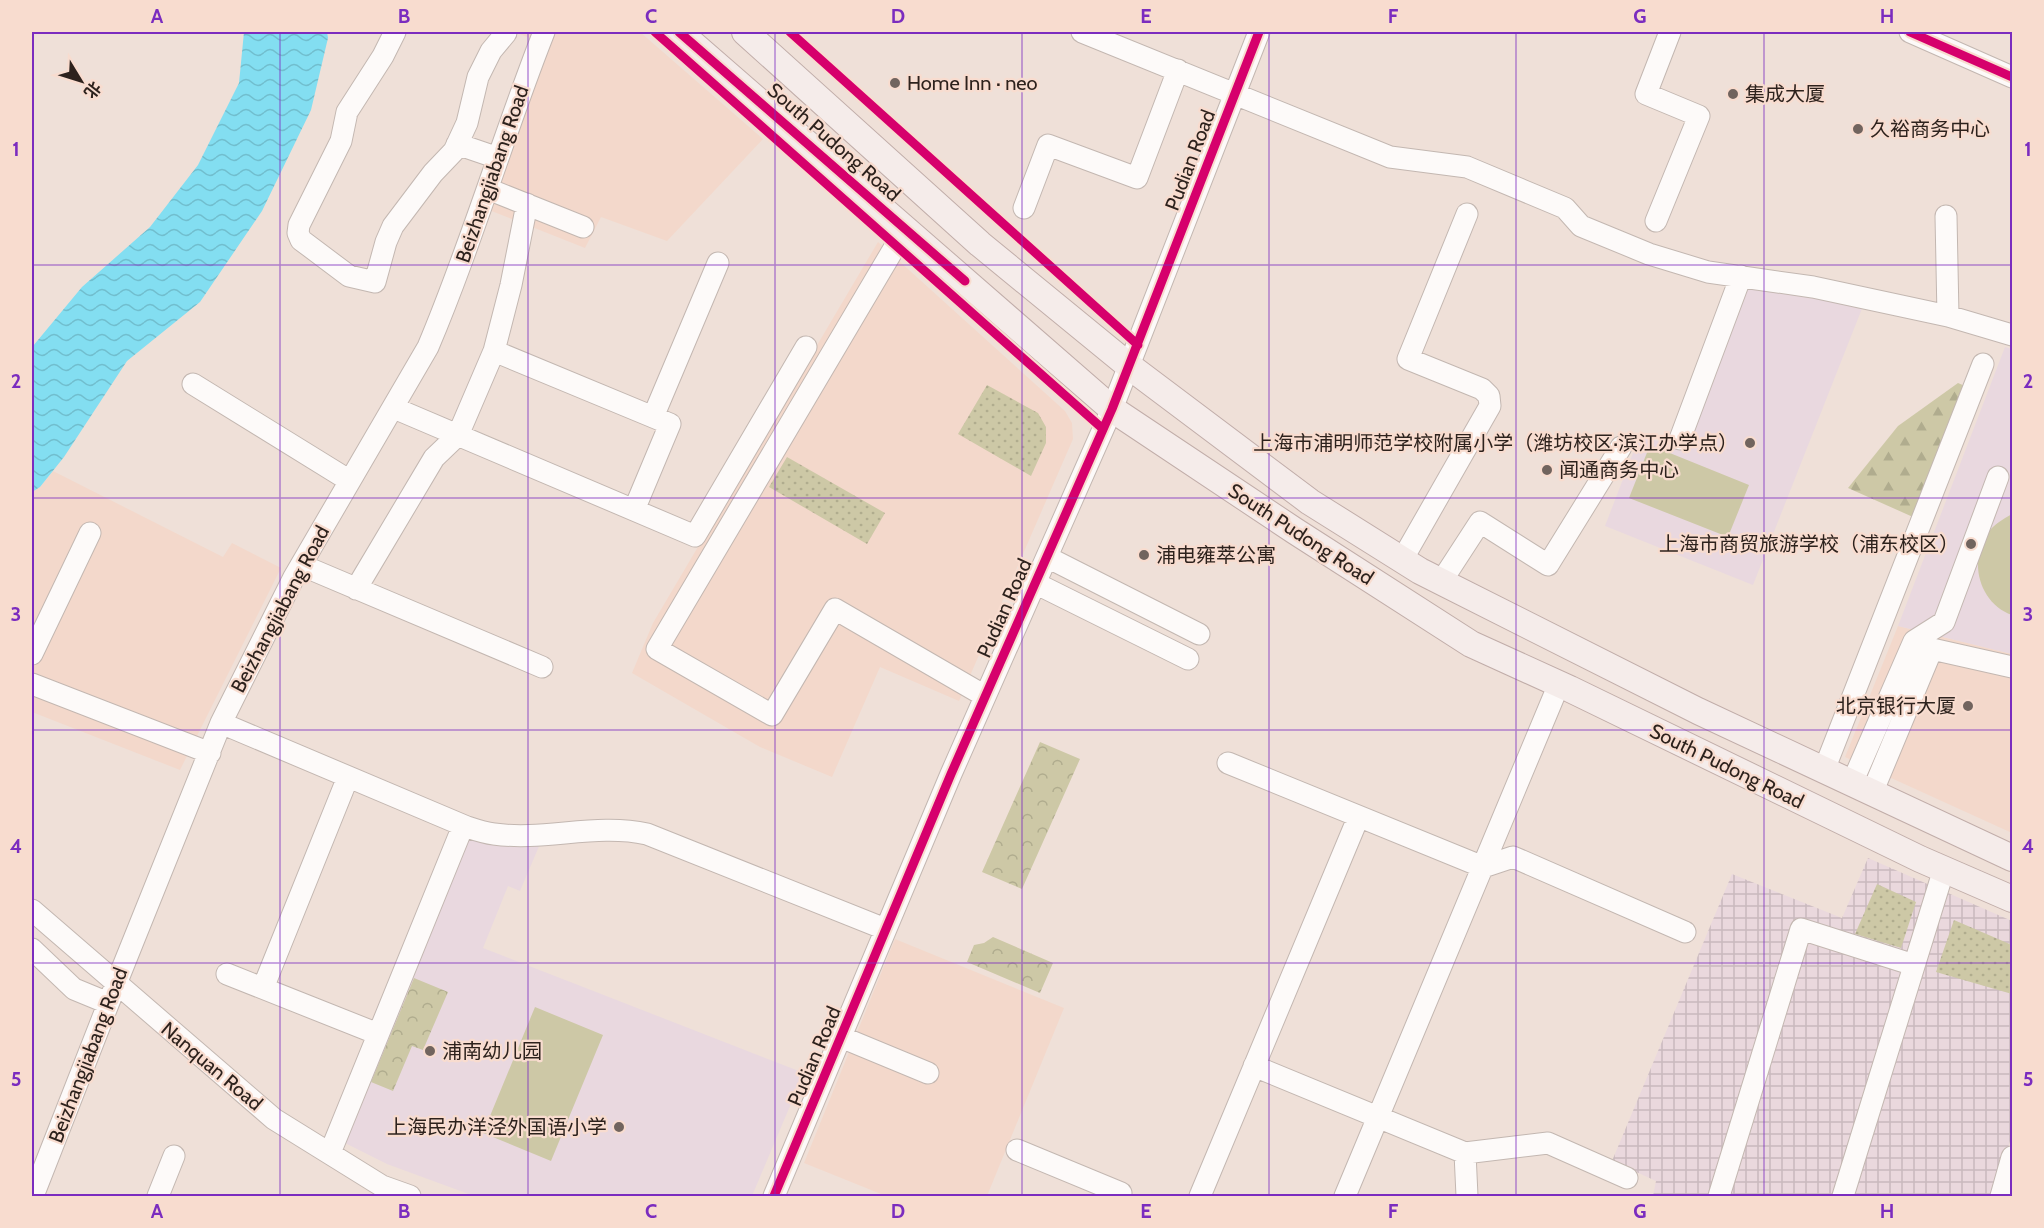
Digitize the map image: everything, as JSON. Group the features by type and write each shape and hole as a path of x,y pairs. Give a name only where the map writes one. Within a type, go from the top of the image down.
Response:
{"main road":[{"name":"South Pudong Road","path":"679,32 1112,409 1295,531 1471,644 1944,869 2013,899"},
{"name":"South Pudong Road","path":"745,32 980,244 1129,366 1310,502 1441,582 1698,711 2013,858"}],"street":[{"path":"395,32 384,57 347,112 341,141 299,225 298,233 301,240 349,276 375,282 393,226 433,173 454,151 467,123 478,77 491,51 506,33 502,32"},
{"name":"Beizhangjiabang Road","path":"33,1197 221,723 300,566 428,347 444,310 521,90 544,32"},
{"path":"1082,32 1390,157 1467,167 1564,208 1581,226 1649,254 1708,272 1813,287 1948,316 2013,335"},
{"name":"Pudian Road","path":"774,1197 885,929 1112,409 1259,32"},
{"path":"1656,221 1698,116 1646,94 1670,32"},
{"path":"1910,32 2013,77"},
{"path":"1024,208 1048,145 1137,178 1178,70"},
{"path":"457,144 498,158"},
{"path":"488,189 583,228"},
{"path":"356,589 434,458 458,435 494,351 511,285 527,204"},
{"path":"1402,560 1490,406 1489,396 1482,389 1408,359 1467,214"},
{"path":"1946,216 1948,316"},
{"path":"906,228 657,650 772,715 835,609 985,696"},
{"path":"653,417 718,263"},
{"path":"1680,439 1741,276"},
{"path":"394,408 695,536 806,346"},
{"path":"494,351 670,424 634,510"},
{"path":"1824,770 1983,364"},
{"path":"193,384 350,482"},
{"path":"1441,582 1480,522 1548,565 1621,447"},
{"path":"1862,788 1914,640 1944,622 1998,477"},
{"path":"32,654 90,533"},
{"path":"1047,557 1199,634"},
{"path":"300,566 542,667"},
{"path":"1035,582 1188,660"},
{"path":"1862,788 1932,649 2013,667"},
{"path":"32,684 210,753"},
{"path":"1345,1197 1559,684"},
{"path":"221,723 464,826 493,834 521,836 610,830 628,830 647,834 885,929"},
{"path":"1228,763 1358,818 1483,867 1513,857 1685,932"},
{"path":"264,988 348,777"},
{"path":"1200,1197 1358,818"},
{"path":"330,1153 464,826"},
{"path":"1842,1197 1944,869"},
{"name":"Nanquan Road","path":"32,910 112,994 274,1119 382,1186 410,1197"},
{"path":"1719,1197 1801,929 1914,966"},
{"path":"32,949 75,989 112,994"},
{"path":"227,974 378,1034"},
{"path":"841,1037 928,1073"},
{"path":"1254,1066 1465,1153 1548,1143 1627,1178"},
{"path":"1017,1150 1121,1193 1119,1197"},
{"path":"1465,1153 1467,1197"},
{"path":"158,1197 174,1156"},
{"path":"2001,1197 2013,1157"}],"shaded area":[{"path":"514,32 640,32 763,139 667,241 601,217 585,248 489,210 548,45"},
{"path":"878,242 1065,411 1072,423 1073,439 959,701 880,667 832,777 760,747 632,673 653,623"},
{"name":"上海市浦明师范学校附属小学（潍坊校区·滨江办学点）","path":"1749,286 1863,306 1753,585 1605,526 1640,435 1687,451"},
{"name":"上海市商贸旅游学校（浦东校区）","path":"2005,347 2012,349 2012,654 1898,626"},
{"path":"53,471 223,557 232,543 281,568 180,770 32,712 32,492 40,487"},
{"path":"1898,626 2012,654 2012,833 1845,757"},
{"name":"上海民办洋泾外国语小学","path":"459,835 540,844 520,891 508,886 483,948 804,1073 752,1196 474,1196 387,1164 337,1139"},
{"path":"1868,858 2012,921 2012,1134 1994,1196 1653,1196 1656,1181 1612,1161 1732,874 1842,918"},
{"path":"895,939 1064,1008 987,1196 886,1196 804,1163"}],"green space":[{"path":"1958,383 1965,386 1913,517 1848,488 1898,426"},
{"path":"987,385 1038,413 1046,427 1046,443 1031,476 958,434"},
{"path":"1650,445 1749,485 1728,537 1629,498"},
{"path":"787,457 885,513 867,544 769,487"},
{"path":"2012,514 2012,615 2001,610 1985,592 1980,581 1978,557 1987,534 1995,525"},
{"path":"1040,742 1080,759 1022,889 982,872"},
{"path":"1877,884 1916,902 1901,948 1855,934"},
{"path":"1954,920 2012,945 2012,994 1936,972"},
{"path":"993,937 1053,963 1040,993 967,962 974,945 984,943"},
{"path":"414,978 448,992 423,1050 412,1046 393,1091 371,1082"},
{"path":"535,1007 603,1035 551,1161 483,1133"}],"water":[{"path":"244,32 327,32 328,38 311,110 262,211 200,302 127,361 64,457 40,487 32,492 33,346 82,287 150,227 198,165 239,83"}],"cycle path":[{"path":"655,32 1103,429"},
{"path":"679,32 965,281"},
{"path":"790,32 1138,345"},
{"path":"774,1196 951,774 1112,409 1259,32"},
{"path":"1910,32 2012,77"}],"place":[{"name":"Home Inn · neo","path":"895,83"},
{"name":"集成大厦","path":"1733,94"},
{"name":"久裕商务中心","path":"1858,129"},
{"name":"上海市浦明师范学校附属小学（潍坊校区·滨江办学点）","path":"1750,443"},
{"name":"闻通商务中心","path":"1547,470"},
{"name":"上海市商贸旅游学校（浦东校区）","path":"1971,544"},
{"name":"浦电雍萃公寓","path":"1144,555"},
{"name":"北京银行大厦","path":"1968,706"},
{"name":"浦南幼儿园","path":"430,1051"},
{"name":"上海民办洋泾外国语小学","path":"619,1127"}]}
